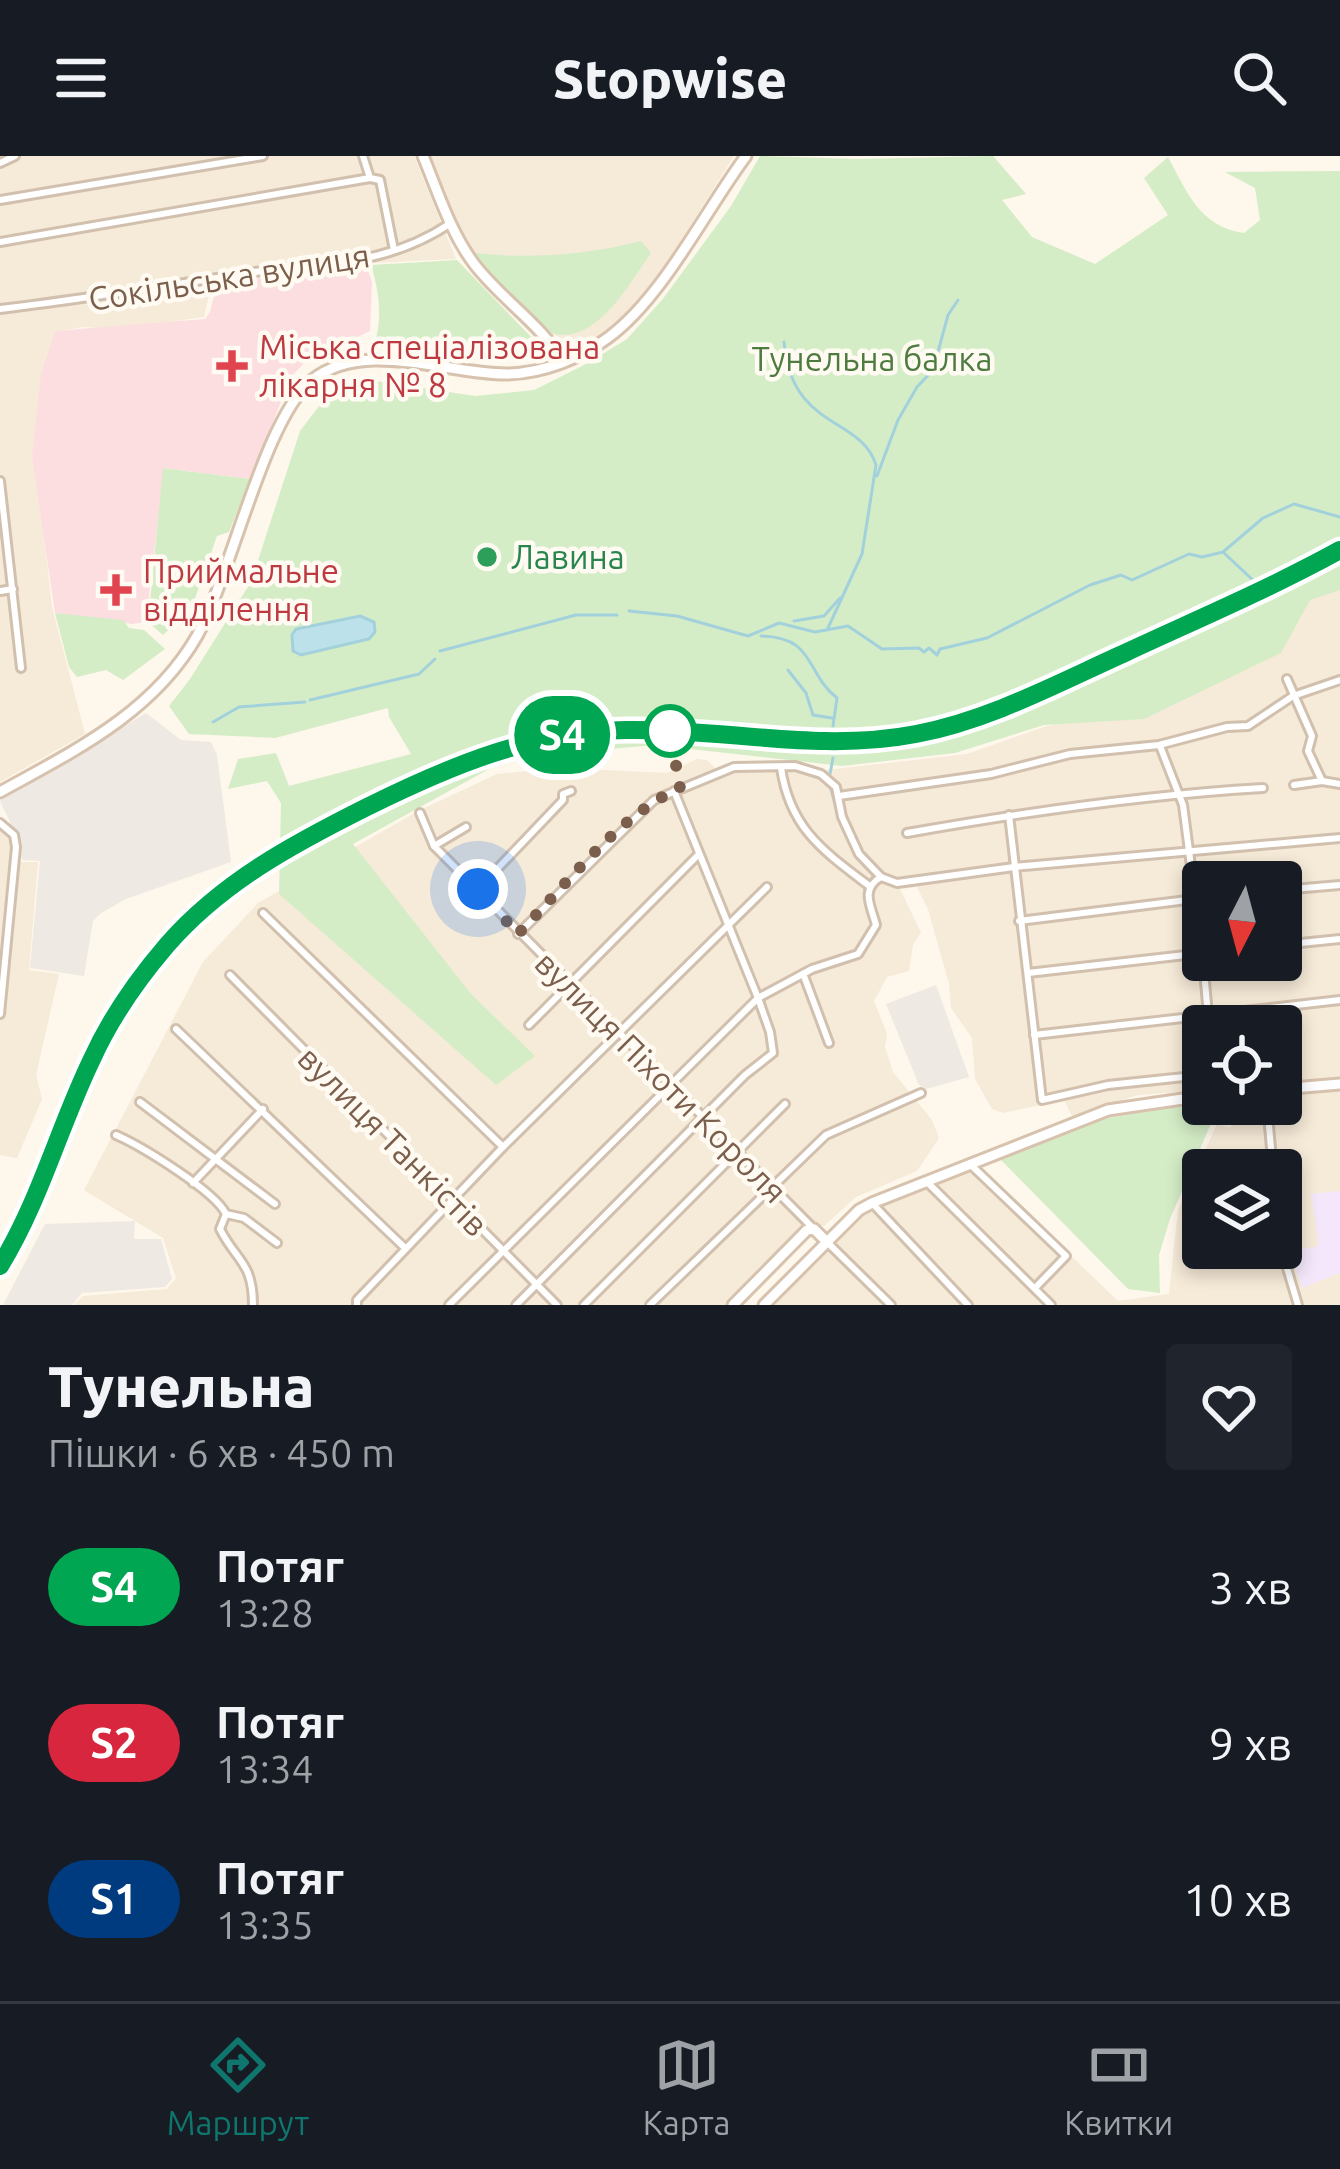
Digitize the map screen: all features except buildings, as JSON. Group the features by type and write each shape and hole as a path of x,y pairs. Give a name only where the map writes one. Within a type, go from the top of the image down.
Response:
{"main road":[{"path":"423,156 474,263 545,336 562,362"},
{"path":"0,792 121,721 161,685 184,656 213,603 286,413 310,382 333,368 363,361 512,374 562,362 610,337 636,313 746,156"},
{"path":"1302,1087 1340,1084"},
{"path":"764,1305 872,1203 1108,1110 1182,1099"},
{"path":"733,1305 802,1234 814,1229"},
{"name":"вулиця Піхоти Короля","path":"814,1229 827,1242"}],"street":[{"path":"0,163 15,156"},
{"path":"0,200 263,156"},
{"path":"363,156 370,178"},
{"path":"0,242 370,178 380,180 394,250"},
{"name":"Сокільська вулиця","path":"0,309 252,273 339,266 422,242 451,223"},
{"path":"0,481 21,668"},
{"path":"0,591 13,589"},
{"path":"1286,679 1312,736 1308,751 1322,781"},
{"path":"838,796 991,774 1070,754 1156,745 1248,726 1294,695 1340,680"},
{"path":"1156,745 1180,793 1191,861"},
{"path":"518,934 654,800 734,767 795,766 821,774 836,787 842,817 859,854 881,877 902,884 1014,867 1340,838"},
{"path":"781,768 786,802 800,825 869,886"},
{"path":"1294,785 1340,784"},
{"path":"907,833 1180,793 1263,788"},
{"path":"516,1305 745,1075 773,1053 758,998 674,790"},
{"path":"478,889 563,794 571,791"},
{"name":"вулиця Піхоти Короля","path":"420,813 434,846 814,1229"},
{"path":"1009,815 1042,1100 1108,1085 1182,1077"},
{"path":"0,824 14,835 16,847 0,1014"},
{"path":"434,846 466,827"},
{"path":"529,1025 698,856"},
{"path":"869,886 881,877"},
{"path":"1302,888 1340,885"},
{"path":"353,1302 767,886"},
{"path":"449,1305 758,998 812,969 848,961 864,948 876,925 869,886"},
{"path":"1019,921 1182,900"},
{"path":"263,913 503,1147"},
{"path":"1302,943 1340,939"},
{"path":"1027,973 1182,958"},
{"name":"вулиця Танкістів","path":"230,975 557,1305"},
{"path":"804,976 830,1043"},
{"path":"1296,1005 1340,1000"},
{"path":"1034,1035 1182,1018"},
{"path":"176,1029 405,1248"},
{"path":"650,1305 826,1135 921,1093"},
{"path":"140,1102 275,1204"},
{"path":"584,1305 785,1104"},
{"path":"193,1183 263,1109"},
{"path":"116,1135 222,1206 226,1214 220,1229 244,1259 253,1305"},
{"path":"969,1164 1066,1256 1035,1288"},
{"path":"926,1181 1051,1305"},
{"path":"872,1203 968,1305"},
{"path":"226,1214 244,1218 277,1243"},
{"name":"вулиця Піхоти Короля","path":"827,1242 892,1305"},
{"path":"1287,1269 1298,1305"}],"shaded area":[{"path":"0,156 414,156 456,259 371,263 212,282 204,317 55,332 32,456 52,607 85,734 0,782"},
{"path":"430,156 734,156 646,296 617,324 573,351 475,262"},
{"path":"360,267 368,271 372,282 370,331 305,362 291,377 250,479 164,468 146,622 55,613 32,456 41,375 55,331 205,319 217,283"},
{"path":"1340,570 1340,1078 1302,1081 1302,1005 1182,1005 1182,1092 1138,1095 1072,1116 1064,1100 1003,1113 992,1109 975,1079 972,1038 951,1008 928,909 917,887 900,889 921,933 913,944 909,971 887,977 874,1001 887,1034 885,1047 893,1072 932,1120 939,1138 917,1171 856,1197 824,1226 806,1226 728,1305 74,1305 83,1296 167,1289 176,1278 163,1238 84,1190 203,962 258,903 418,811 497,774 560,768 667,773 697,759 707,760 719,772 743,765 799,773 967,754 1093,715 1305,586"},
{"path":"146,713 181,740 211,742 217,755 231,862 126,899 101,913 93,921 84,976 30,968 40,861 23,860 19,855 19,841 0,801"},
{"path":"0,831 14,839 12,862 38,862 29,970 59,974 36,1075 42,1099 17,1158 0,1155"},
{"path":"936,985 969,1077 927,1089 919,1085 886,1004"},
{"path":"1340,1089 1340,1305 775,1305 860,1214 970,1168 1118,1301 1169,1294 1182,1201 1182,1269 1302,1269 1302,1149 1206,1149 1217,1125 1302,1125 1302,1093"},
{"path":"1340,1191 1340,1273 1302,1288 1296,1269 1302,1269 1302,1249 1319,1246 1311,1194"},
{"path":"135,1221 134,1239 161,1239 172,1279 165,1287 82,1293 72,1305 3,1305 45,1224"}],"green space":[{"name":"Тунельна балка","path":"760,156 993,156 1026,194 1002,200 1032,237 1095,264 1168,215 1144,178 1168,157 1206,216 1244,233 1260,220 1255,188 1225,172 1340,171 1340,590 1310,600 1281,653 1144,719 1044,725 955,753 842,766 655,745 509,758 353,844 471,994 535,1056 496,1085 279,894 281,803 267,781 228,789 238,759 276,753 289,786 411,754 388,708 275,738 189,734 169,706 251,582 300,431 326,397 376,381 475,396 534,390 586,364 627,339 662,300 731,206"},
{"path":"641,241 651,253 622,295 598,320 569,334 553,334 480,269 475,253 558,254"},
{"path":"457,260 537,343 489,356 374,345 379,305 371,265"},
{"path":"163,468 250,479 229,532 217,536 192,607 163,635 148,622"},
{"path":"55,613 123,620 129,628 144,630 165,649 123,680 106,670 77,677 69,667"},
{"path":"1182,1106 1182,1125 1210,1125 1200,1149 1182,1149 1182,1191 1159,1255 1160,1293 1128,1289 999,1158 1107,1118"}],"water":[{"path":"360,616 374,622 375,632 369,639 301,655 293,651 296,629"}],"waterway":[{"path":"877,476 898,420 933,370 948,315 958,300"},
{"path":"784,342 789,371 799,391 812,407 856,437 876,465 862,554 828,628"},
{"path":"629,611 677,616 748,636 779,623 815,632 848,626 882,649 919,648 924,652 929,648 937,655 940,649 987,638 1090,585 1121,575 1132,580 1189,554 1202,557 1223,552 1263,518 1294,504 1340,517"},
{"path":"1223,552 1256,583"},
{"path":"1261,596 1265,601"},
{"path":"794,621 824,616 840,598"},
{"path":"440,651 576,615 617,615"},
{"path":"761,636 779,638 801,649 837,698 833,726"},
{"path":"310,700 419,674 435,659"},
{"path":"788,670 806,693 813,715 832,718"},
{"path":"213,722 239,707 305,702"},
{"path":"830,774 833,758"},
{"path":"829,782 855,851"}],"railway":[{"path":"0,1267 108,1032 155,959 226,891 337,822 461,765 558,737 662,730 843,741 945,727 1032,696 1340,550"}],"train":[{"name":"S4","path":"0,1266 30,1212 90,1061 128,994 202,910 242,876 301,841 455,766 559,736 646,730 829,743 951,726 1013,704 1340,550"}],"place":[{"name":"Міська спеціалізована лікарня № 8","path":"232,366"},
{"name":"Лавина","path":"487,557"},
{"name":"Приймальне відділення","path":"116,590"}],"route":[{"path":"478,889 518,934 654,800 680,788 670,731"}]}
